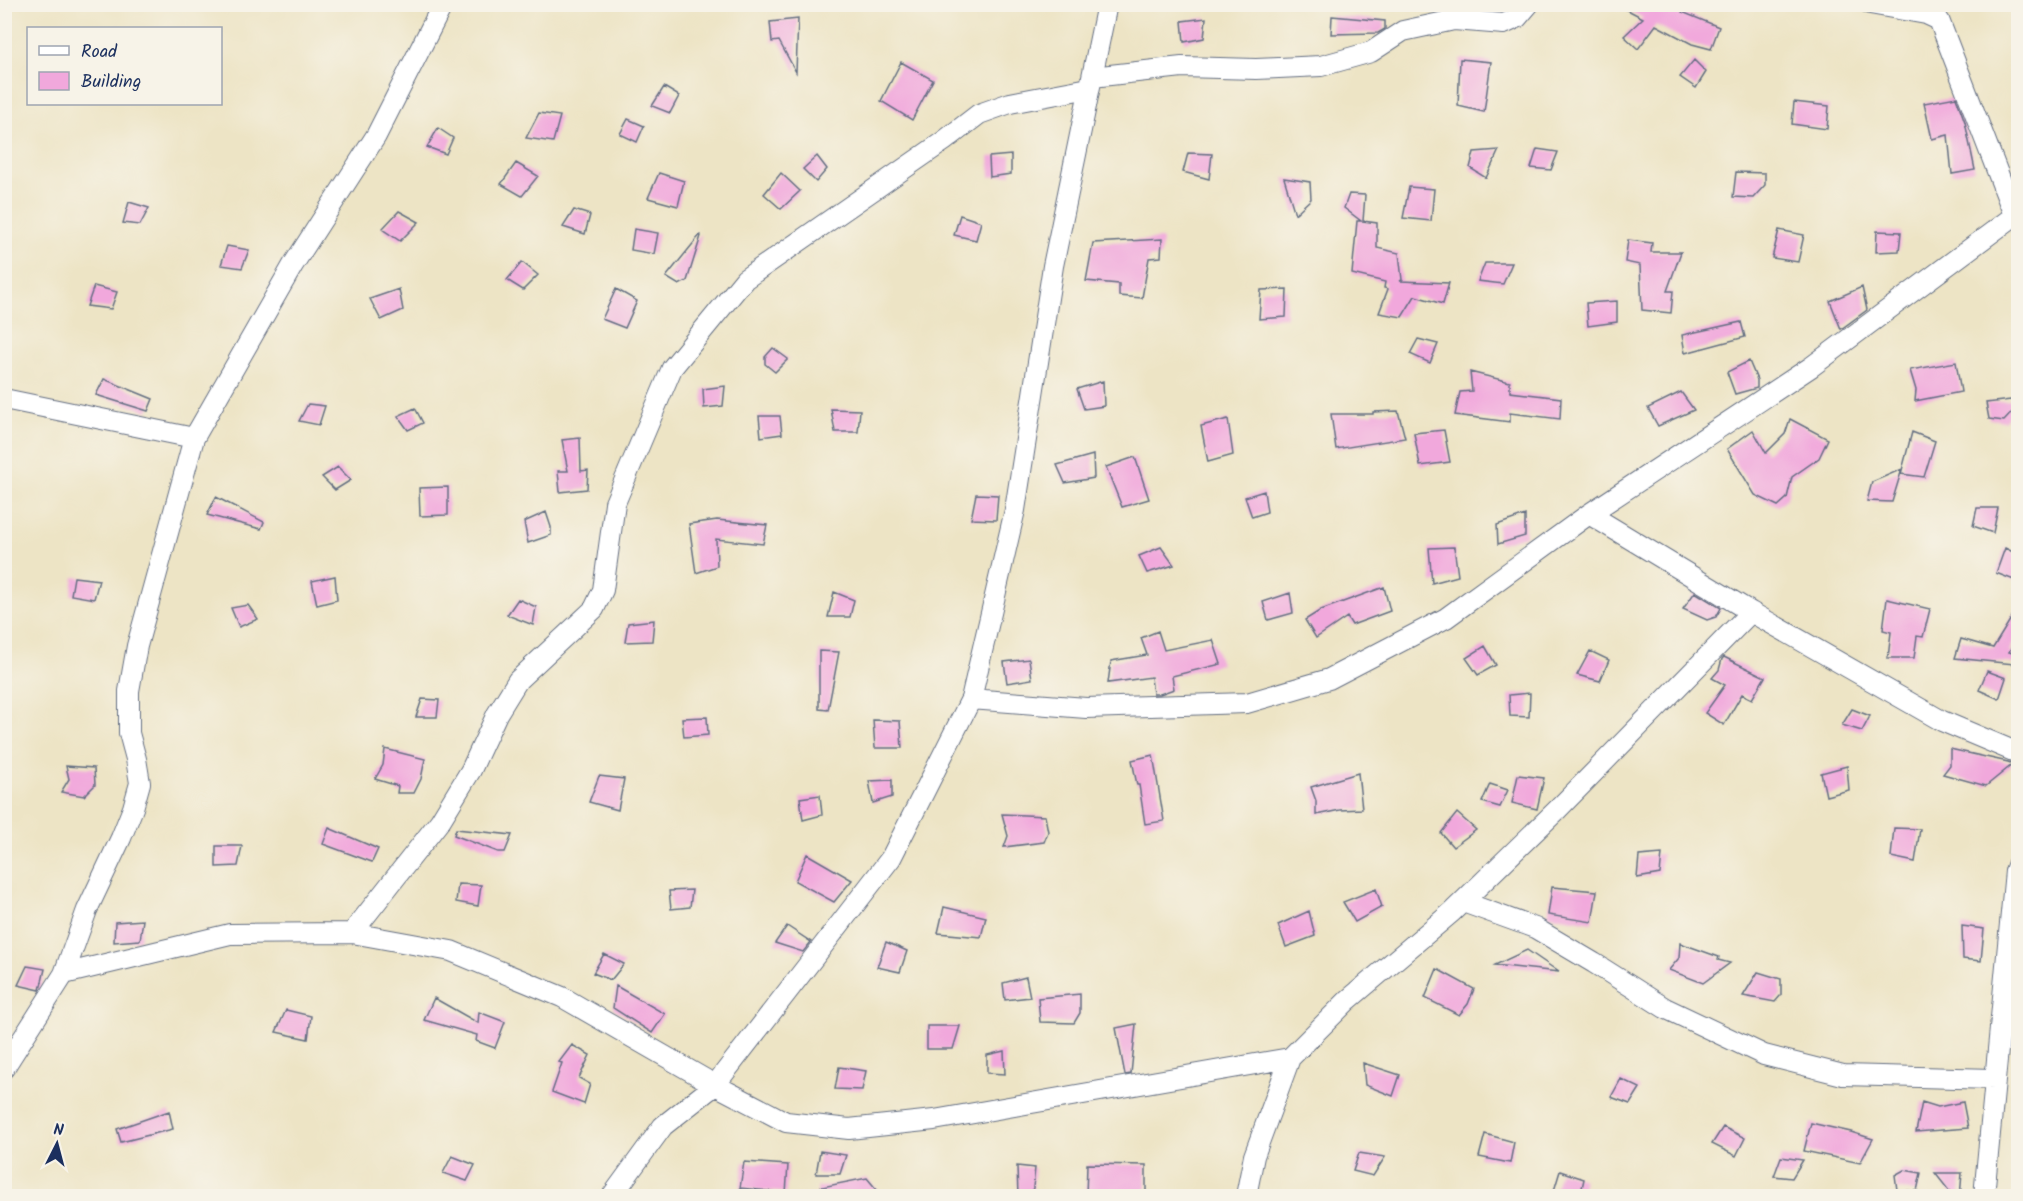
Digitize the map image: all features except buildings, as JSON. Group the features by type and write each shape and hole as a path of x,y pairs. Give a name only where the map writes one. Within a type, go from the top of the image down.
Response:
{"street":[{"path":"4,1068 64,974 87,910 133,808 140,783 129,733 129,691 137,646 194,438 293,265 376,136 443,4"},
{"path":"612,1197 663,1126 715,1085 891,858 971,699 1015,510 1053,266 1107,4"},
{"path":"352,933 440,820 471,770 497,714 518,680 594,609 603,590 615,503 672,368 745,279 944,141 979,114 1010,103 1090,82 1182,67 1256,69 1321,66 1371,52 1403,31 1454,20 1504,24 1517,18 1529,4"},
{"path":"971,699 1086,708 1247,703 1329,679 1446,618 1589,514 1811,367 2017,214 1939,20 1926,14 1870,4"},
{"path":"4,399 194,438"},
{"path":"1589,514 1751,612 1942,721 2019,753"},
{"path":"1246,1197 1254,1156 1290,1058 1348,1000 1463,902 1751,612"},
{"path":"1984,1197 2015,871 2019,863"},
{"path":"1463,902 1535,928 1665,1008 1764,1055 1843,1075 1994,1079"},
{"path":"64,974 230,934 352,933 451,951 562,997 715,1085 786,1122 849,1129 934,1120 1290,1058"}]}
